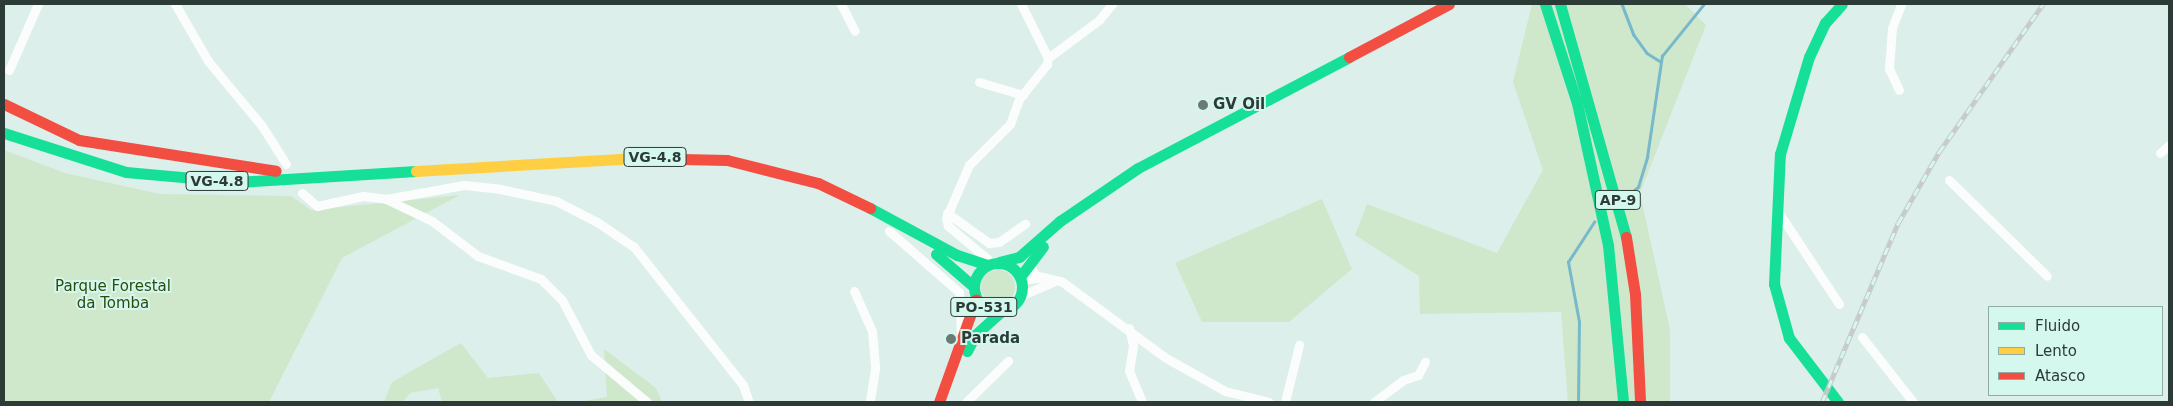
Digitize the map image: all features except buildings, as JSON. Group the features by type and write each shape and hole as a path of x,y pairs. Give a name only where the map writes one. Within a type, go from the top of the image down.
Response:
{"main road":[{"name":"PO-531","path":"943,402 976,299 973,286 992,263 1019,257 1085,204 1167,152 1449,4"},
{"name":"AP-9","path":"1545,4 1577,103 1603,217 1617,305 1623,402"},
{"name":"AP-9","path":"1560,4 1623,218 1635,294 1640,402"},
{"path":"1838,402 1797,352 1778,308 1774,284 1779,213 1780,154 1796,96 1819,35 1842,4"},
{"path":"4,104 79,140 252,169 400,166 437,170"},
{"name":"VG-4.8","path":"4,133 82,162 183,180 237,182 633,158 727,160 818,183 966,259 992,263"},
{"name":"PO-531","path":"943,402 975,335 1020,296 1021,279 1030,262 1085,204"},
{"name":"VG-4.8","path":"866,206 956,268 973,286"},
{"name":"PO-531","path":"992,263 1012,267 1021,279"},
{"name":"PO-531","path":"976,299 984,307 1002,311"}],"street":[{"path":"9,70 38,4"},
{"path":"175,4 208,61 262,126 286,164"},
{"path":"841,4 855,31"},
{"path":"1021,4 1048,58"},
{"path":"992,263 948,226 948,213 969,165 1010,124 1022,95 1038,79 1048,58 1100,20 1112,4"},
{"path":"1899,90 1889,69 1892,28 1900,4"},
{"path":"980,82 1022,95"},
{"path":"2160,153 2169,145"},
{"path":"1949,180 2047,276"},
{"path":"302,193 317,206 363,196 386,199 464,185 516,191 556,201 597,222 634,247 743,385 749,402"},
{"path":"386,199 432,221 478,256 552,286 590,355 647,402"},
{"path":"948,213 989,243 999,242 1025,224"},
{"path":"1779,213 1839,304"},
{"path":"890,231 959,292 957,325 963,342"},
{"path":"966,259 971,244"},
{"path":"1030,262 1034,275 1060,281 1129,328 1166,358 1225,391 1269,402"},
{"path":"1021,279 1044,277"},
{"path":"1020,296 1042,284 1060,281"},
{"path":"854,291 872,331 874,376 870,402"},
{"path":"1129,328 1133,346 1129,371 1142,402"},
{"path":"1862,337 1913,402"},
{"path":"1285,402 1299,345"},
{"path":"966,402 1008,361"},
{"path":"1374,402 1403,380 1418,375 1425,362"}],"green space":[{"path":"1532,4 1685,4 1706,25 1640,193 1670,330 1670,402 1568,402 1561,312 1420,314 1419,276 1355,235 1367,204 1497,253 1543,170 1513,82"},
{"name":"Parque Forestal da Tomba","path":"4,150 65,173 160,194 291,196 311,210 460,195 342,258 269,402 4,402"},
{"path":"1322,199 1352,269 1289,322 1202,322 1175,263"},
{"path":"998,270 1005,271 1010,275 1014,280 1014,294 1010,299 1005,303 998,304 991,303 986,299 982,294 981,287 982,280 986,275 991,271"},
{"path":"461,343 488,378 539,373 558,402 442,402 438,388 410,393 403,402 384,402 392,382"},
{"path":"604,349 656,388 662,402 578,402 607,397"}],"waterway":[{"path":"1622,4 1634,35 1647,53 1660,61"},
{"path":"1626,197 1638,187 1647,157 1662,56 1704,4"},
{"path":"1578,402 1579,322 1568,262 1594,222"}],"railway":[{"path":"1822,402 1898,223 1939,152 2043,4"}],"traffic: fast":[{"path":"1545,4 1577,103 1608,245 1623,402"},
{"path":"1560,4 1626,237"},
{"path":"1838,402 1789,338 1774,284 1780,154 1809,57 1825,23 1842,4"},
{"path":"999,262 1019,257 1060,221 1138,168 1349,57"},
{"path":"4,133 126,172 237,182 416,171"},
{"path":"870,208 957,255 987,265"},
{"path":"1020,277 1043,247"},
{"path":"936,254 973,286"},
{"path":"993,263 1003,263 1012,267 1018,273 1021,278 1022,287 1021,296 1012,307 1003,311 993,311 984,307 978,301 974,292 974,282 978,273 984,267 993,263"},
{"path":"967,351 975,335 1002,311"}],"traffic: slow":[{"path":"416,171 637,158"}],"traffic: jam":[{"path":"1349,57 1449,4"},
{"path":"4,104 79,140 276,171"},
{"path":"637,158 727,160 818,183 870,208"},
{"path":"1626,237 1635,294 1640,402"},
{"path":"939,402 976,299"}],"place":[{"name":"GV Oil","path":"1203,105"},
{"name":"Parada","path":"951,339"}]}
